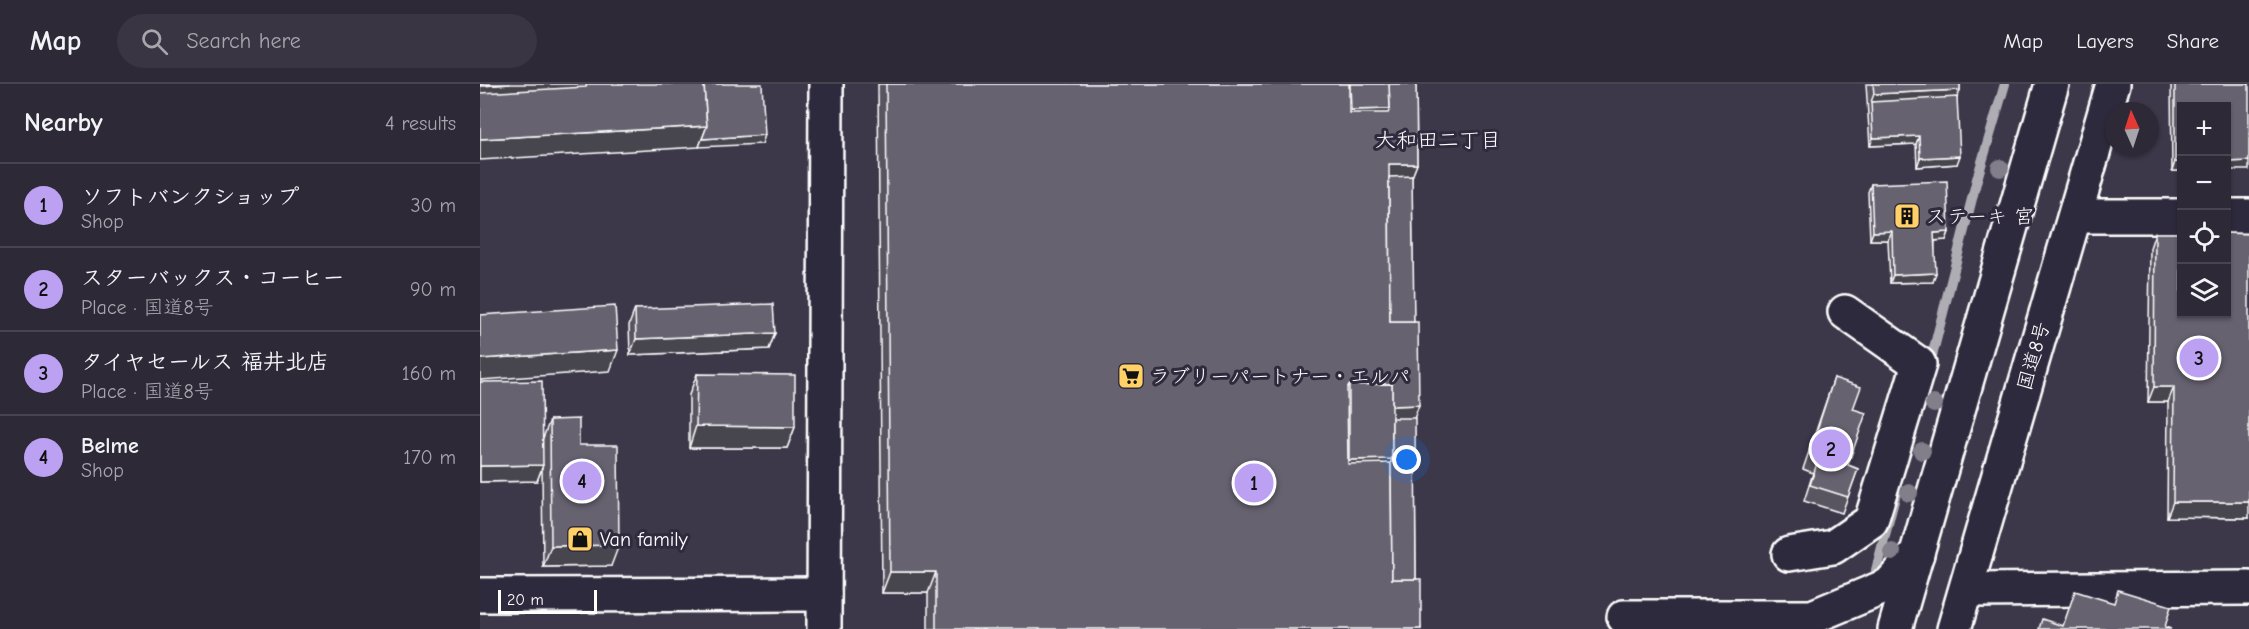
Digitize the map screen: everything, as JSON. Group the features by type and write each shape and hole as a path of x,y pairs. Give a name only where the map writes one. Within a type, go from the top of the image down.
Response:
{"main road":[{"path":"824,629 826,84"},
{"path":"1895,629 2052,84"},
{"name":"国道8号","path":"1954,629 2113,84"},
{"path":"2075,216 2177,216"},
{"path":"2231,216 2249,216"},
{"path":"1789,554 1833,547 1871,521 1919,364 1845,312"},
{"path":"1623,617 1812,617 1889,585 1917,554"},
{"path":"1966,590 2249,588"},
{"path":"480,595 824,594"}],"building":[{"path":"480,84 510,84 480,86"},
{"path":"587,84 704,84 707,126 480,139 480,93 586,87"},
{"path":"704,84 762,84 765,135 702,139 707,126"},
{"name":"ラブリーパートナー・エルパ","path":"886,84 1349,84 1349,113 1388,113 1390,109 1389,84 1416,84 1417,164 1389,164 1390,322 1418,322 1419,405 1392,406 1392,384 1349,385 1347,388 1348,464 1391,463 1392,579 1421,579 1421,629 936,629 936,572 890,572"},
{"path":"1350,84 1389,84 1390,109 1351,110"},
{"path":"1873,84 1960,84 1960,90 1874,94"},
{"path":"2175,84 2249,84 2249,161 2231,162 2231,102 2177,102 2177,162 2175,162"},
{"path":"1957,97 1960,156 1920,158 1919,136 1873,138 1871,102"},
{"path":"1412,176 1414,322 1390,322 1389,177"},
{"name":"ステーキ 宮","path":"1947,181 1949,232 1934,233 1936,273 1893,275 1892,231 1873,232 1871,184"},
{"path":"2155,233 2177,233 2177,318 2231,318 2231,233 2249,234 2249,502 2173,502 2174,387 2154,387"},
{"path":"773,304 775,333 636,339 635,309"},
{"path":"615,306 618,350 480,359 480,315"},
{"path":"697,374 795,375 795,427 696,426"},
{"path":"1834,378 1861,387 1853,409 1866,413 1848,465 1858,469 1848,497 1810,485 1819,457 1809,454"},
{"path":"542,381 543,465 480,466 480,382"},
{"path":"1392,384 1392,459 1349,460 1349,385"},
{"path":"1392,418 1415,418 1416,579 1392,579"},
{"path":"579,419 579,445 618,445 619,545 551,546 550,420"},
{"path":"2118,590 2171,606 2165,627 2171,629 2039,629 2042,619 2063,626 2075,591 2114,603"}],"waterway":[{"path":"1929,368 1977,179 2005,84"},
{"path":"1876,570 1896,493"}],"place":[{"name":"ステーキ 宮","path":"1907,216"},
{"name":"タイヤセールス 福井北店","path":"2199,358"},
{"name":"ラブリーパートナー・エルパ","path":"1131,376"},
{"name":"スターバックス・コーヒー","path":"1831,449"},
{"name":"Belme","path":"582,481"},
{"name":"ソフトバンクショップ","path":"1254,483"},
{"name":"Van family","path":"580,539"}],"district":[{"name":"大和田二丁目","path":"1438,140"}]}
